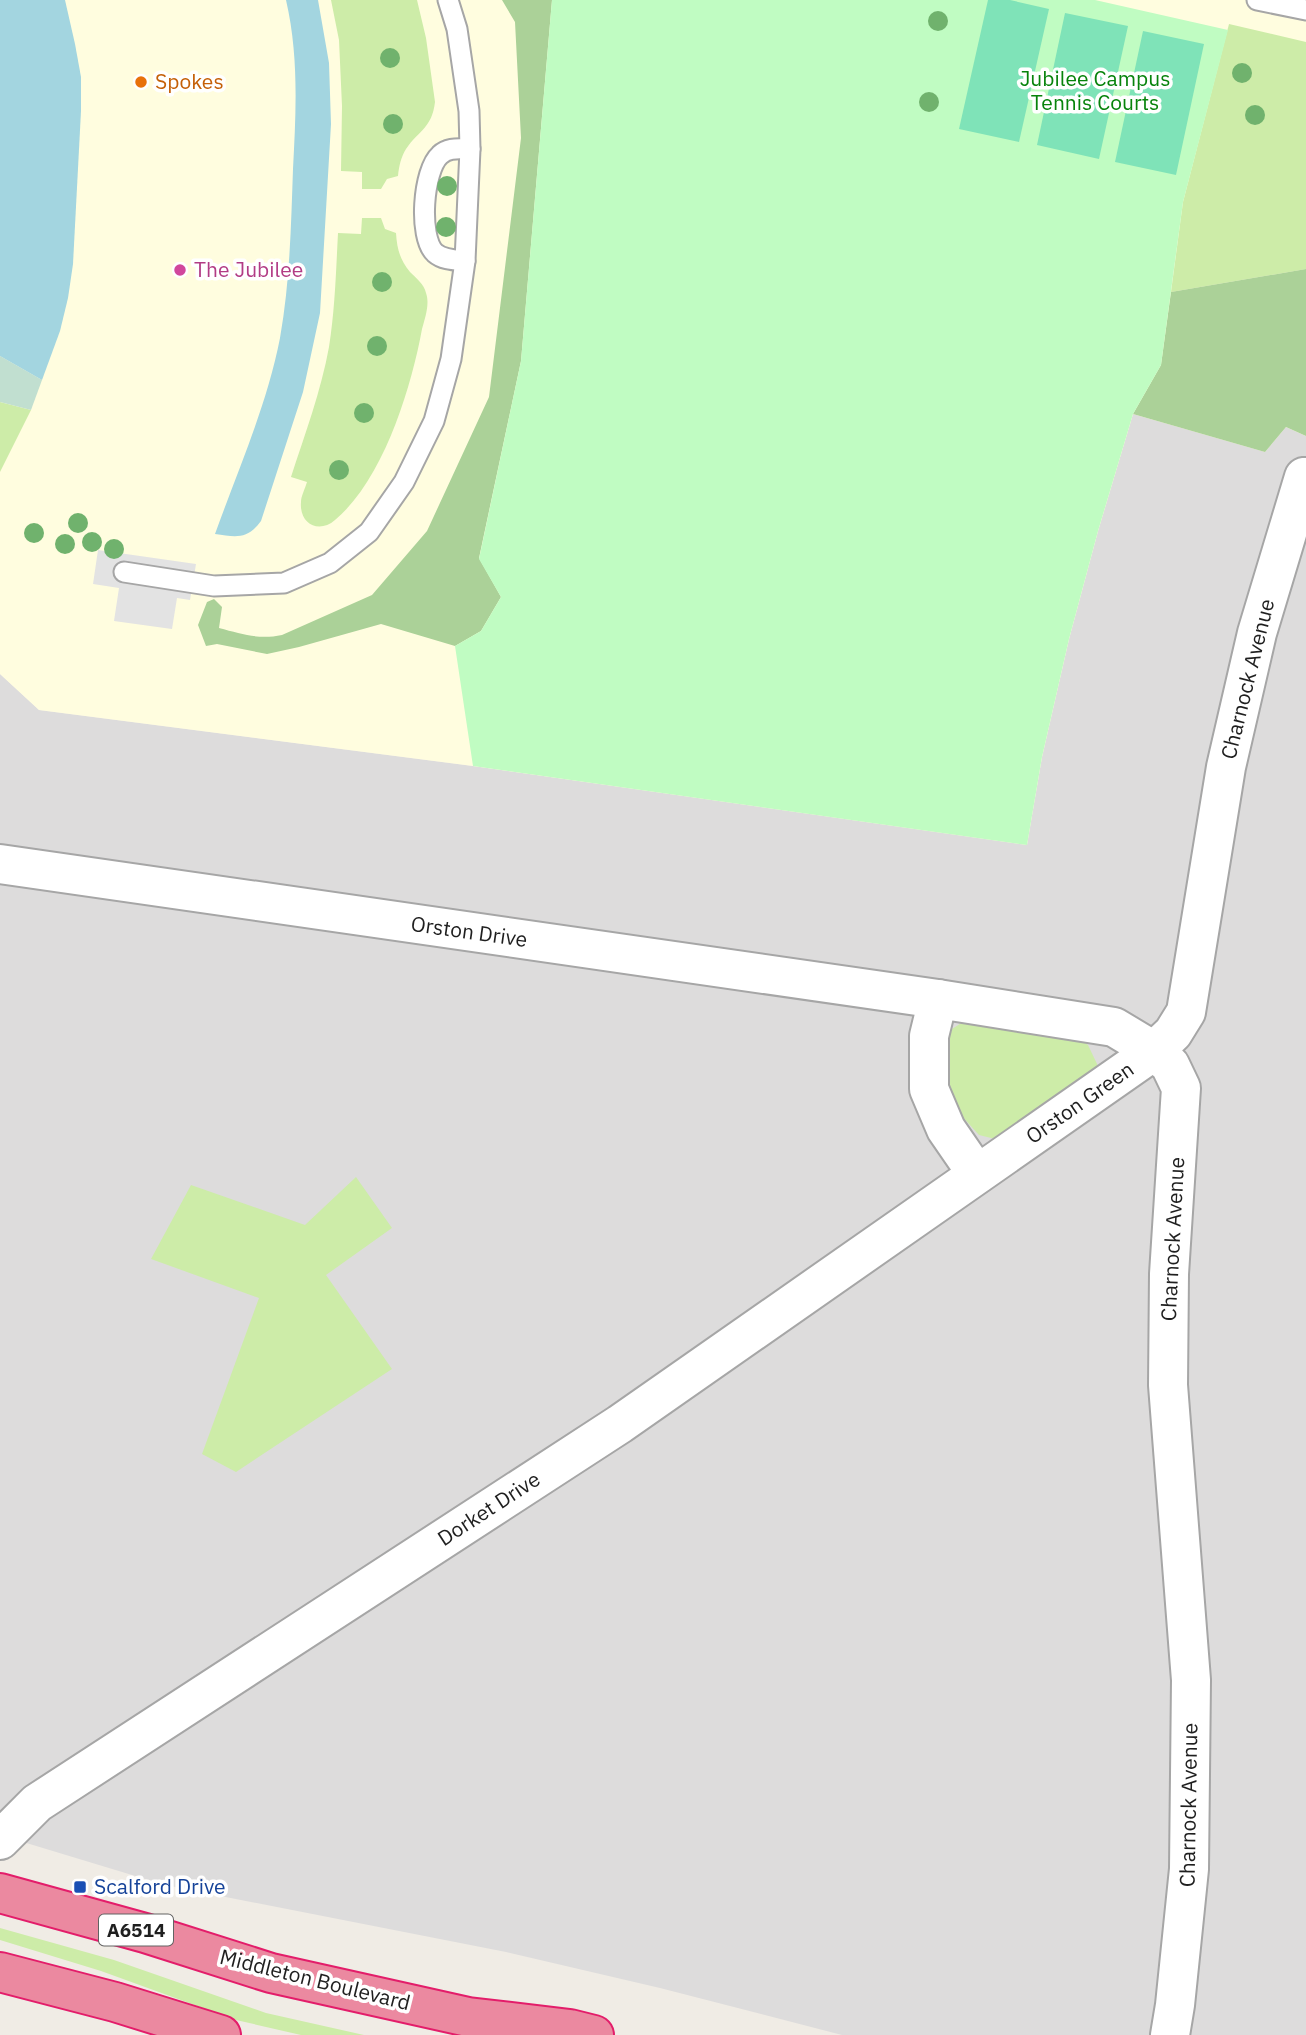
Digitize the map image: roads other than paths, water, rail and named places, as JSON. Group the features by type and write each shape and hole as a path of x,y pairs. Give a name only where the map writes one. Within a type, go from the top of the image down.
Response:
{"highway":[{"name":"Middleton Boulevard","path":"0,1893 145,1933 271,1973 481,2026 570,2029 594,2035"},
{"path":"0,1972 115,2002 221,2035"}],"street":[{"name":"Charnock Avenue","path":"1170,2035 1189,1869 1191,1680 1168,1385 1169,1274 1181,1088 1170,1065 1154,1051 1173,1033 1186,1012 1226,767 1257,632 1304,477"},
{"name":"Orston Drive","path":"0,864 938,999"},
{"name":"Orston Green","path":"938,999 1114,1027 1154,1051 976,1174"},
{"path":"938,999 929,1037 929,1089 946,1129 976,1174"},
{"name":"Dorket Drive","path":"0,1840 37,1803 620,1424 976,1174"}],"lane":[{"path":"124,572 214,586 284,583 330,563 369,532 404,482 434,421 451,359 465,261 470,149 467,97 457,30 448,0"},
{"path":"1257,0 1306,10"},
{"path":"465,261 446,259 435,253 428,243 425,227 426,194 432,165 440,154 451,149 470,149"}],"water":[{"path":"0,0 65,0 81,77 73,264 60,331 42,380 0,356"},
{"path":"286,0 318,0 329,63 331,124 320,313 303,392 261,521 246,534 229,536 215,534 268,388 280,338 286,296 296,105 293,42"}],"place":[{"name":"Spokes","path":"141,82"},
{"name":"The Jubilee","path":"180,270"},
{"name":"Scalford Drive","path":"80,1887"}],"park label":[{"name":"Jubilee Campus Tennis Courts","path":"1095,91"}]}
